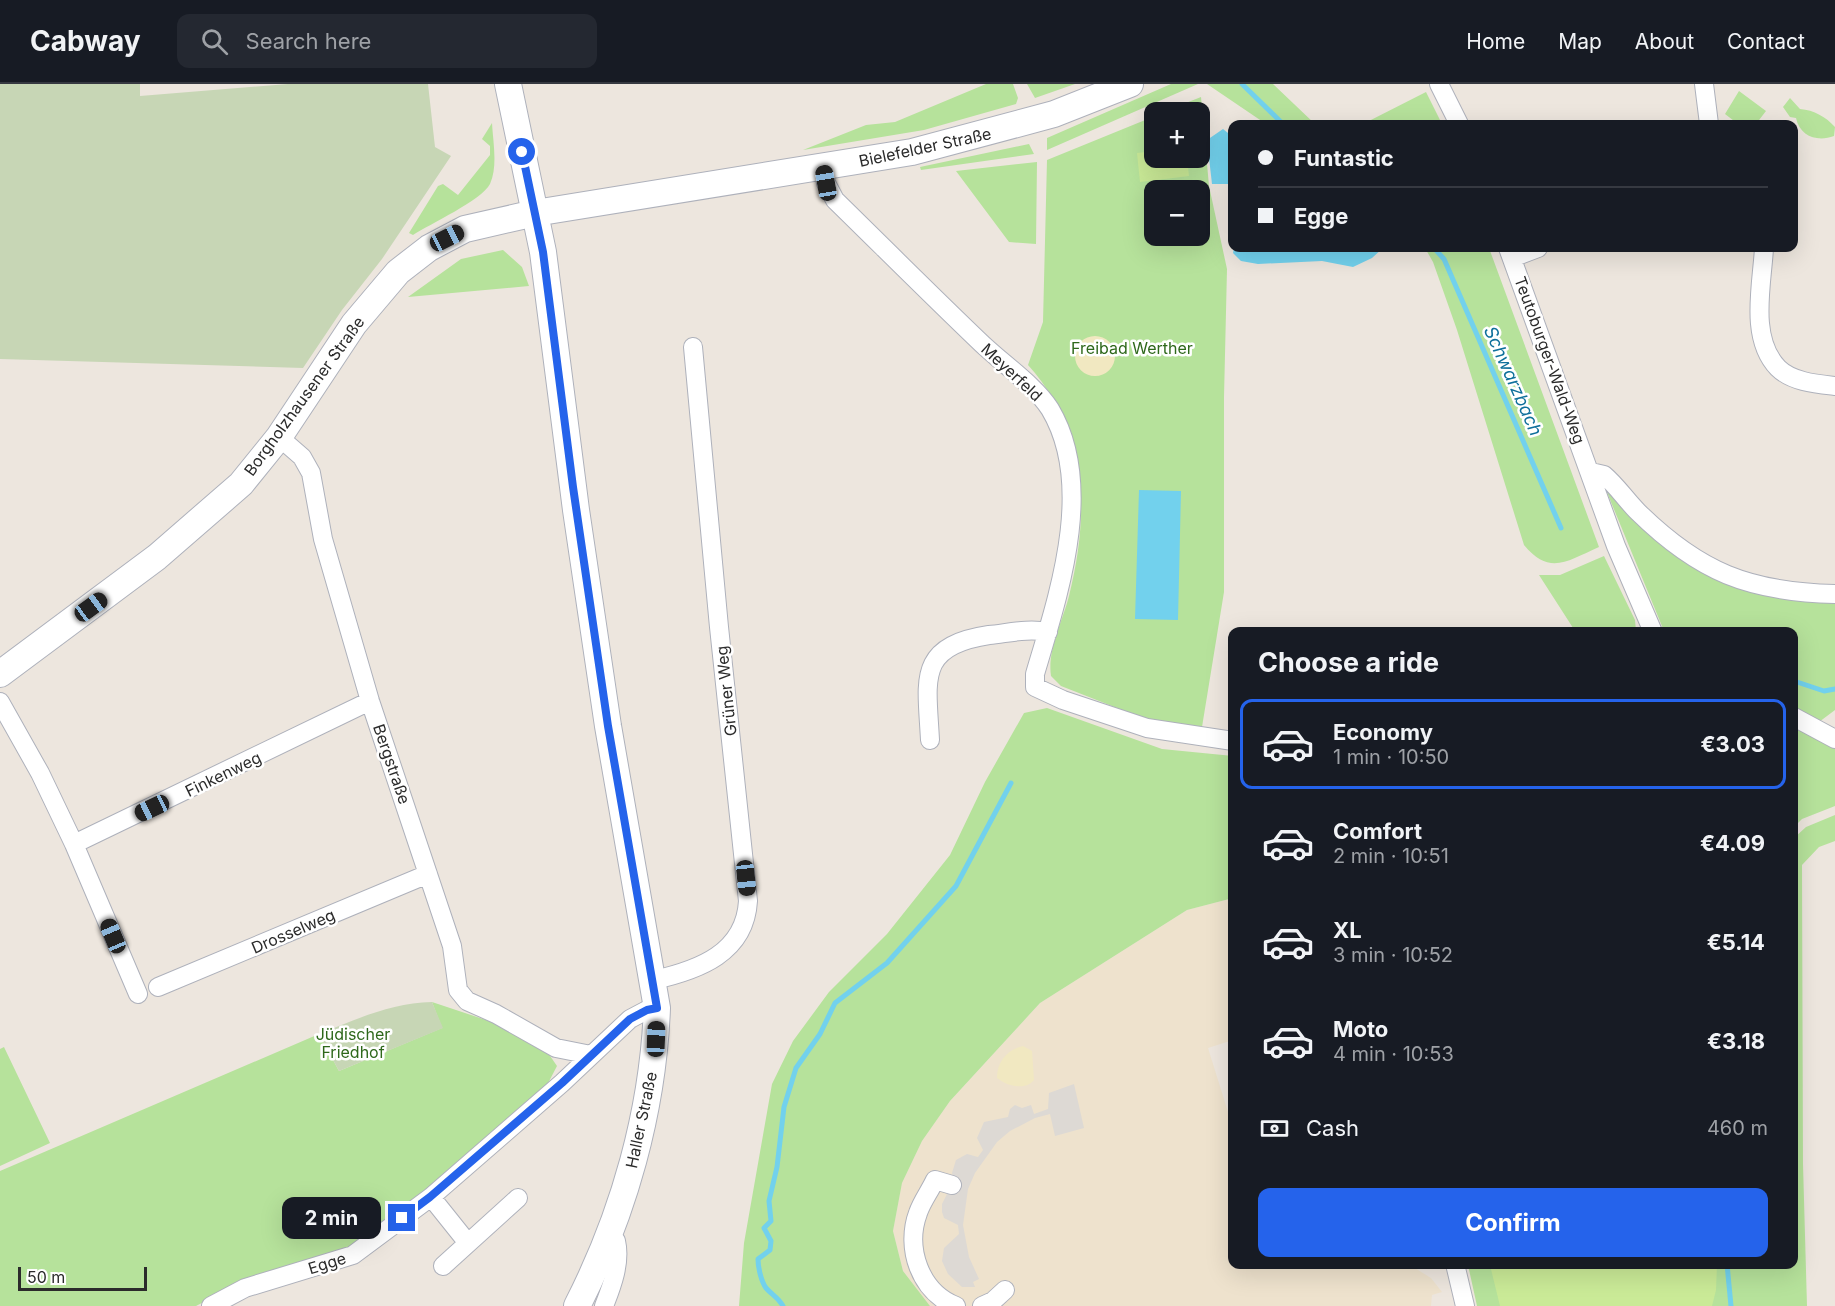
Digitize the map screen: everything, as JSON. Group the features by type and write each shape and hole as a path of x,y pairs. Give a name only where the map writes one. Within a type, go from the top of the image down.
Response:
{"main road":[{"name":"Haller Straße","path":"508,84 543,252 568,452 608,726 654,980 657,1008 656,1039 634,1160 608,1237 577,1306"},
{"name":"Bielefelder Straße","path":"535,213 912,152 1016,126 1054,114 1130,84"},
{"name":"Borgholzhausener Straße","path":"0,674 109,594 216,508 241,484 279,437 354,324 398,273 429,248 465,229 535,213"}],"street":[{"path":"1439,84 1457,120"},
{"path":"1704,84 1708,120"},
{"name":"Meyerfeld","path":"823,167 826,183 835,200 1000,362 1031,387 1050,409 1067,458 1071,494 1070,545 1035,674 1035,687 1147,728 1228,740"},
{"path":"1764,252 1759,320 1767,351 1779,369 1808,383 1835,386"},
{"name":"Teutoburger-Wald-Weg","path":"1510,253 1616,546 1651,627"},
{"name":"Grüner Weg","path":"654,980 708,964 737,938 748,916 693,347"},
{"name":"Bergstraße","path":"279,437 302,457 311,472 323,539 370,700 452,946 456,982 462,996 556,1048 591,1056"},
{"path":"1591,472 1604,475 1635,510 1669,541 1704,565 1745,584 1778,590 1835,594"},
{"path":"930,740 927,682 931,668 946,647 972,638 1033,629 1048,632"},
{"name":"Finkenweg","path":"74,844 370,700"},
{"path":"0,702 40,773 74,844 138,994"},
{"path":"1798,719 1835,739"},
{"name":"Drosselweg","path":"158,987 428,874"},
{"name":"Egge","path":"211,1306 245,1288 353,1255 430,1197 639,1013 657,1008"},
{"path":"556,1048 563,1070 562,1083"},
{"path":"952,1185 935,1180 919,1211 914,1248 918,1265 930,1287 939,1297 956,1306"},
{"path":"430,1197 467,1242"},
{"path":"442,1266 518,1198"},
{"path":"604,1306 611,1288 617,1248 616,1241 608,1237"},
{"path":"1456,1269 1465,1306"},
{"path":"982,1306 993,1301 1005,1290"}],"shaded area":[{"path":"1228,899 1228,1042 1208,1048 1228,1112 1228,1269 1416,1269 1431,1278 1442,1292 1432,1295 1431,1306 930,1306 903,1271 893,1231 902,1183 922,1141 950,1101 1040,1003 1187,910"},
{"path":"1074,1084 1084,1128 1055,1136 1050,1114 1035,1118 1010,1131 997,1142 975,1173 968,1189 963,1225 969,1257 979,1279 973,1282 975,1287 962,1287 948,1274 942,1261 944,1248 959,1234 958,1225 944,1218 942,1212 942,1204 954,1180 952,1173 956,1160 967,1154 978,1157 983,1150 977,1138 984,1122 1008,1117 1010,1109 1015,1105 1022,1108 1031,1105 1034,1114 1048,1109 1049,1093"}],"green space":[{"path":"0,84 140,84 140,96 288,84 428,84 435,147 451,156 382,259 342,310 303,368 0,359"},
{"path":"986,84 1013,84 1018,98 1016,104 924,130 803,150 866,125 895,122"},
{"path":"1027,84 1075,84 1035,98"},
{"path":"1171,84 1198,84 1157,102 1144,102 1144,108 1047,150 1047,138"},
{"path":"1207,84 1273,84 1311,120 1260,120"},
{"path":"1739,91 1766,111 1759,120 1733,120 1725,114"},
{"path":"1426,92 1440,120 1371,120"},
{"name":"Freibad Werther","path":"1201,97 1201,102 1188,102"},
{"path":"1790,98 1800,109 1815,112 1835,127 1834,136 1816,138 1806,134 1801,130 1798,120 1790,117 1783,107"},
{"name":"Freibad Werther","path":"1144,120 1144,168 1207,168 1208,180 1144,180 1144,246 1210,246 1210,191 1227,269 1224,397 1224,592 1202,727 1145,719 1061,686 1051,676 1053,646 1076,565 1081,504 1079,474 1073,445 1063,418 1048,391 1028,365 1043,322 1047,160"},
{"path":"492,123 494,162 490,184 477,197 455,211 413,235 409,233 438,186 443,184 458,195 490,155 490,146 482,139"},
{"path":"1029,144 1034,154 921,170 920,167"},
{"path":"1144,152 1144,168 1188,168 1189,176 1140,182 1137,153"},
{"path":"1037,162 1036,244 1009,242 956,171"},
{"path":"503,250 522,267 529,286 408,297 461,259"},
{"path":"1427,252 1490,252 1599,547 1568,561 1551,563 1533,555 1524,545 1457,330"},
{"path":"1604,485 1702,571 1742,590 1835,601 1835,710 1819,722 1798,710 1798,627 1662,627"},
{"path":"1604,556 1635,620 1636,627 1572,627 1539,575 1560,575"},
{"path":"1047,708 1162,749 1228,756 1228,899 1187,910 1040,1003 950,1101 922,1141 902,1183 893,1231 903,1271 930,1306 739,1306 744,1243 772,1084 793,1041 829,992 887,934 950,855 985,782 1024,713"},
{"path":"1798,729 1835,748 1835,806 1802,819 1798,823"},
{"path":"1835,815 1835,841 1819,847 1802,865 1803,1164 1807,1306 1477,1306 1469,1269 1798,1269 1798,834 1806,827"},
{"path":"432,1002 507,1027 546,1050 557,1066 545,1089 426,1190 351,1247 244,1281 196,1306 0,1306 0,1171 319,1034 339,1071 442,1028"},
{"name":"Jüdischer Friedhof","path":"432,1002 443,1028 339,1071 319,1034 402,1005"},
{"path":"4,1047 50,1143 0,1166 0,1049"},
{"path":"1491,1269 1717,1269 1716,1290 1712,1306 1500,1306"}],"sand":[{"path":"1095,336 1109,342 1115,356 1109,370 1095,376 1081,370 1075,356 1081,342"},
{"path":"1023,1046 1032,1051 1034,1080 1026,1085 1016,1086 997,1078 999,1066 1004,1057"}],"water":[{"path":"1223,129 1228,133 1228,184 1212,184 1210,138"},
{"path":"1379,252 1372,258 1353,267 1322,261 1258,264 1241,261 1233,253"},
{"path":"1139,490 1181,491 1178,620 1135,619"}],"waterway":[{"name":"Schwarzbach","path":"1242,84 1279,120"},
{"name":"Schwarzbach","path":"1438,252 1444,259 1561,528"},
{"name":"Schwarzbach","path":"1798,682 1824,691 1835,689"},
{"path":"783,1306 764,1285 758,1259 770,1250 771,1241 764,1228 771,1221 769,1201 777,1167 784,1107 796,1068 820,1034 835,1003 887,963 956,886 1011,783"},
{"path":"1727,1269 1731,1306"}],"route":[{"path":"402,1218 430,1197 562,1083 630,1019 639,1013 657,1008 654,980 608,726 563,417 543,252 522,152"}]}
